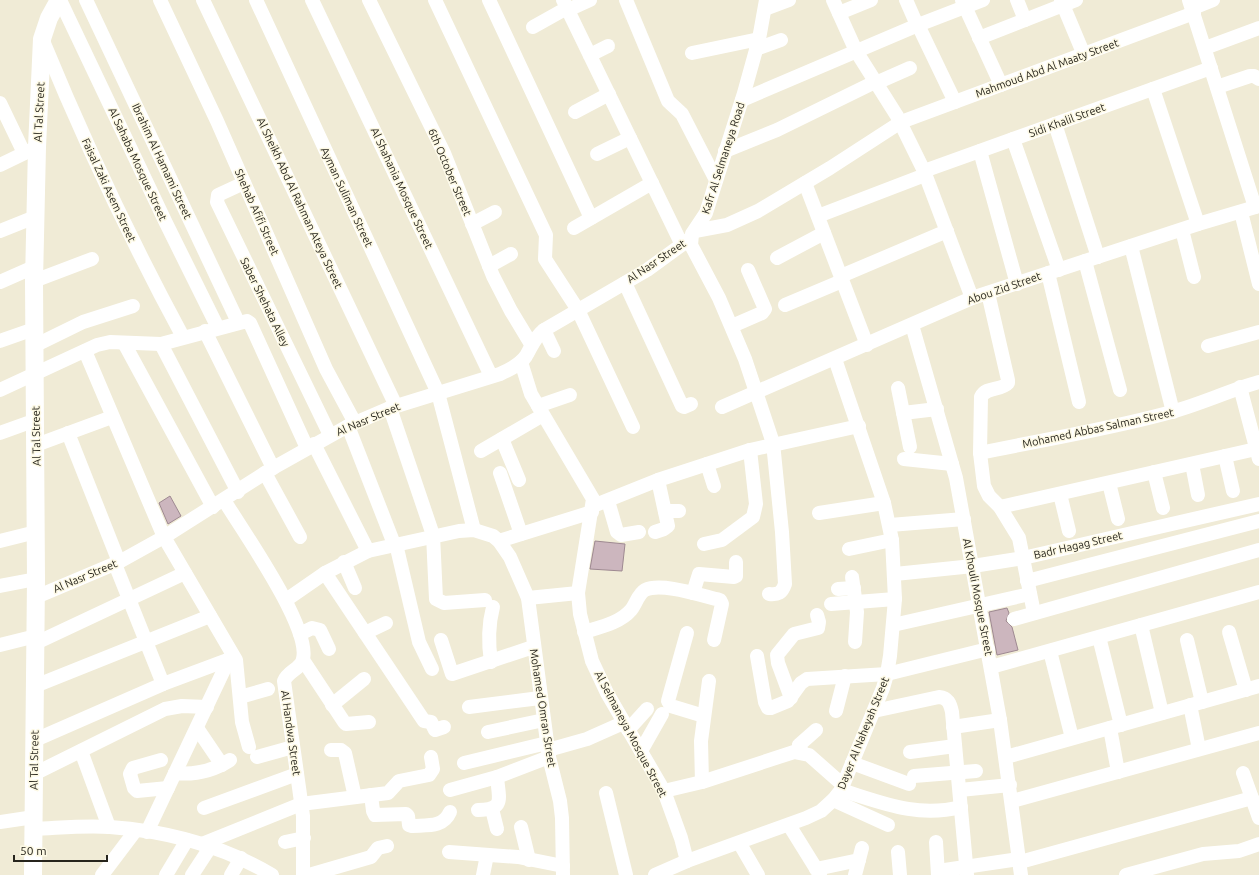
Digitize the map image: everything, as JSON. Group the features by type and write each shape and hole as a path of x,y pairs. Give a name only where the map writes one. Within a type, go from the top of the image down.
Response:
{"street":[{"name":"Al Tal Street","path":"33,875 36,639 36,420 34,374 35,217 31,150 42,39 49,18 60,0"},
{"name":"Al Sahaba Mosque Street","path":"60,0 169,230 212,329 269,471 300,537"},
{"name":"Ibrahim Al Hamami Street","path":"86,0 243,321 250,323 311,446 368,551"},
{"name":"Shehab Afifi Street","path":"160,0 352,424 395,544 419,642 432,669"},
{"name":"Al Sheikh Abd Al Rahman Ateya Street","path":"204,0 393,407 433,535 436,599 444,603 489,604 488,644 491,662"},
{"name":"Ayman Suliman Street","path":"256,0 438,393 474,530"},
{"name":"Al Shahania Mosque Street","path":"312,0 491,376"},
{"name":"6th October Street","path":"369,0 444,153 489,266 511,311 531,344"},
{"path":"435,0 544,229 547,241 545,259 578,310 633,427"},
{"path":"489,0 591,218"},
{"path":"533,27 566,6 590,0"},
{"path":"626,0 668,101 682,114 716,180"},
{"path":"765,4 789,0"},
{"path":"871,0 836,6 856,51 901,122 924,173 972,298"},
{"path":"906,0 955,102"},
{"path":"742,100 963,4 983,0"},
{"path":"1017,0 1025,20"},
{"name":"Mahmoud Abd Al Maaty Street","path":"689,237 727,225 743,218 805,183 901,122 1084,54 1192,7 1213,0"},
{"path":"979,38 1066,2 1084,54"},
{"name":"Kafr Al Selmaneya Road","path":"689,237 706,213 742,100 757,44 765,4"},
{"path":"963,4 1001,86"},
{"path":"566,6 652,183 689,237 691,244 732,326 757,392 773,443 782,532 785,584 783,591 777,595 769,594"},
{"path":"1192,7 1257,207"},
{"path":"1205,48 1259,28"},
{"name":"Faisal Zaki Asem Street","path":"42,39 94,160 152,279 183,337"},
{"path":"692,53 781,40"},
{"path":"590,55 608,46"},
{"path":"725,151 777,130 876,82 910,68"},
{"name":"Sidi Khalil Street","path":"818,216 980,151 1211,68"},
{"path":"1217,87 1250,76 1254,76 1259,80"},
{"path":"1153,89 1198,224"},
{"path":"575,112 609,94"},
{"path":"0,103 31,150 0,165"},
{"path":"1055,124 1092,259 1120,390"},
{"path":"597,154 630,138"},
{"path":"1013,139 1054,272 1079,402"},
{"path":"980,151 1017,284"},
{"path":"574,228 652,183"},
{"path":"805,183 867,345"},
{"name":"Saber Shehata Alley","path":"244,184 218,195 217,202 330,435"},
{"name":"Abou Zid Street","path":"722,407 972,298 1198,224 1257,207"},
{"path":"472,224 495,212"},
{"path":"1241,212 1258,276"},
{"path":"0,231 35,217"},
{"path":"1182,230 1194,278"},
{"path":"784,305 947,231"},
{"path":"776,258 824,233"},
{"name":"Al Nasr Street","path":"36,597 117,563 164,538 269,471 330,435 352,424 393,407 509,370 521,362 531,344 544,330 659,262 689,237"},
{"path":"1131,246 1173,412"},
{"path":"489,266 511,254"},
{"path":"0,282 92,259"},
{"path":"732,326 762,313 765,309 748,270"},
{"path":"625,283 682,406 684,407 691,404"},
{"path":"988,293 1008,383 1004,386 986,391 982,395 980,453 985,490 1000,507 1017,533 1034,613"},
{"path":"0,341 34,337 133,306"},
{"path":"0,390 84,351 110,342 161,344 243,321"},
{"name":"Al Khouli Mosque Street","path":"912,325 952,464 964,519 1006,757 1020,865"},
{"path":"544,330 554,351"},
{"path":"1208,346 1259,332"},
{"path":"124,343 218,504 286,600 300,634 303,648 303,660 332,706 345,723 369,722"},
{"path":"161,344 238,492"},
{"path":"84,351 164,538 238,667 242,722 253,752 293,746"},
{"name":"Dayer Al Naheyah Street","path":"661,874 687,861 740,844 821,811 839,792 874,711 888,674 895,599 895,574 890,526 859,426 835,359"},
{"name":"Al Selmaneya Mosque Street","path":"521,362 529,389 540,410 590,491 593,509 578,593 584,632 592,661 625,726 641,750 664,791 679,832 687,861"},
{"name":"Mohamed Abbas Salman Street","path":"980,453 1173,412 1240,387 1259,382"},
{"path":"1000,507 1257,448 1240,387"},
{"path":"898,388 903,413 907,453 952,464"},
{"path":"481,451 502,439 540,410 570,395"},
{"path":"903,413 937,409"},
{"path":"36,445 112,417"},
{"path":"0,433 36,420"},
{"path":"286,600 325,573 368,551 433,535 474,530 493,536 499,541 593,509 658,480 750,450 773,443 859,426"},
{"path":"68,433 129,599 163,684"},
{"path":"502,439 519,480"},
{"path":"704,544 722,540 736,528 746,524 753,517 756,504 750,450"},
{"path":"1225,456 1233,491"},
{"path":"707,464 714,486"},
{"path":"1192,464 1198,496"},
{"path":"1154,472 1163,508"},
{"path":"500,473 521,534"},
{"path":"655,532 668,526 658,480"},
{"path":"1108,483 1118,519"},
{"path":"1060,494 1069,531"},
{"path":"608,501 617,532 621,535 638,532"},
{"path":"819,513 884,503"},
{"name":"Badr Hagag Street","path":"895,574 972,566 1023,558 1259,504"},
{"path":"665,510 679,511"},
{"path":"890,526 964,519"},
{"path":"893,625 980,605 1029,588 1259,521"},
{"path":"0,541 36,532"},
{"path":"849,549 892,540"},
{"name":"Mohamed Omran Street","path":"499,541 506,548 527,593 533,647 548,750 560,800 563,871"},
{"path":"1014,619 1259,550"},
{"path":"344,562 355,588"},
{"path":"694,593 699,574 734,577 736,576 736,562"},
{"path":"0,645 36,639 185,573"},
{"path":"325,573 424,721 431,722 435,729 444,727"},
{"path":"0,586 36,579"},
{"path":"838,589 853,582 856,602 855,642"},
{"path":"584,632 619,620 631,610 641,594 646,590 671,590 694,593 721,602 714,640"},
{"path":"991,667 1259,592"},
{"path":"527,593 578,593"},
{"path":"832,604 895,599"},
{"path":"791,698 778,663 777,655 794,634 818,628 819,622 817,615"},
{"path":"35,686 210,616"},
{"path":"365,633 386,623"},
{"path":"1141,625 1162,713"},
{"path":"300,634 312,628 320,630 329,649"},
{"path":"1006,757 1252,688 1229,632"},
{"path":"686,633 668,701 671,706 704,716"},
{"path":"1099,637 1115,726 1118,772"},
{"path":"441,640 452,674 533,647"},
{"path":"1187,640 1196,704 1199,750"},
{"path":"757,656 765,702 768,708 774,708 791,698 801,683 806,679 888,674 988,649"},
{"path":"1050,651 1072,738"},
{"path":"35,740 231,656"},
{"path":"102,875 141,831 168,788 231,656"},
{"name":"Al Handwa Street","path":"303,660 299,667 287,674 284,681 301,804 304,838 304,875"},
{"path":"836,711 845,676"},
{"path":"332,706 364,679"},
{"path":"702,782 701,741 709,681"},
{"path":"240,697 268,689"},
{"path":"874,711 939,697 945,697 951,705 967,871"},
{"path":"469,707 540,698"},
{"path":"34,774 165,709 182,706 207,707"},
{"path":"464,763 548,750 587,740 625,726 647,709"},
{"path":"641,750 662,714"},
{"path":"488,732 544,720"},
{"path":"953,727 1000,720"},
{"path":"175,773 201,773 226,763 197,728"},
{"path":"802,752 800,744 816,730"},
{"path":"1012,801 1259,733"},
{"path":"910,752 955,746"},
{"path":"331,750 341,750 345,753 355,796"},
{"path":"450,790 497,777 548,750"},
{"path":"81,751 109,827"},
{"path":"664,791 702,782 794,752 802,752 809,755 839,792 888,824"},
{"path":"192,875 206,845 266,824 301,804 388,793 399,781 430,775 432,769 431,757"},
{"path":"161,760 133,768 130,774 134,788 137,791 168,788"},
{"path":"852,762 911,780 958,772 976,771"},
{"path":"1243,773 1259,818"},
{"path":"204,808 297,774"},
{"path":"478,810 492,809 497,806 499,801 497,777"},
{"path":"960,790 1010,785"},
{"path":"839,792 912,811 937,812 961,807"},
{"path":"606,793 626,875"},
{"path":"371,795 375,815 406,814 408,816 409,824 412,826 439,824 447,819 450,812"},
{"path":"936,842 938,873 1020,865 1252,798"},
{"path":"492,809 497,829"},
{"path":"0,822 109,827 141,831 206,845 241,858 272,875"},
{"path":"789,825 818,872 860,854 855,875"},
{"path":"521,827 529,860"},
{"path":"285,842 304,838"},
{"path":"166,875 187,840"},
{"path":"740,844 758,875"},
{"path":"1126,875 1203,854 1239,851 1259,844"},
{"path":"309,875 371,857 378,848 387,846"},
{"path":"449,852 529,860 563,871"},
{"path":"898,852 900,875"},
{"path":"483,875 487,855"},
{"path":"231,875 241,858"}],"building":[{"path":"170,496 181,516 168,524 159,503"},
{"path":"595,541 625,544 622,571 590,569"},
{"path":"1007,608 1009,613 1006,621 1012,627 1018,650 997,655 989,612"}]}
